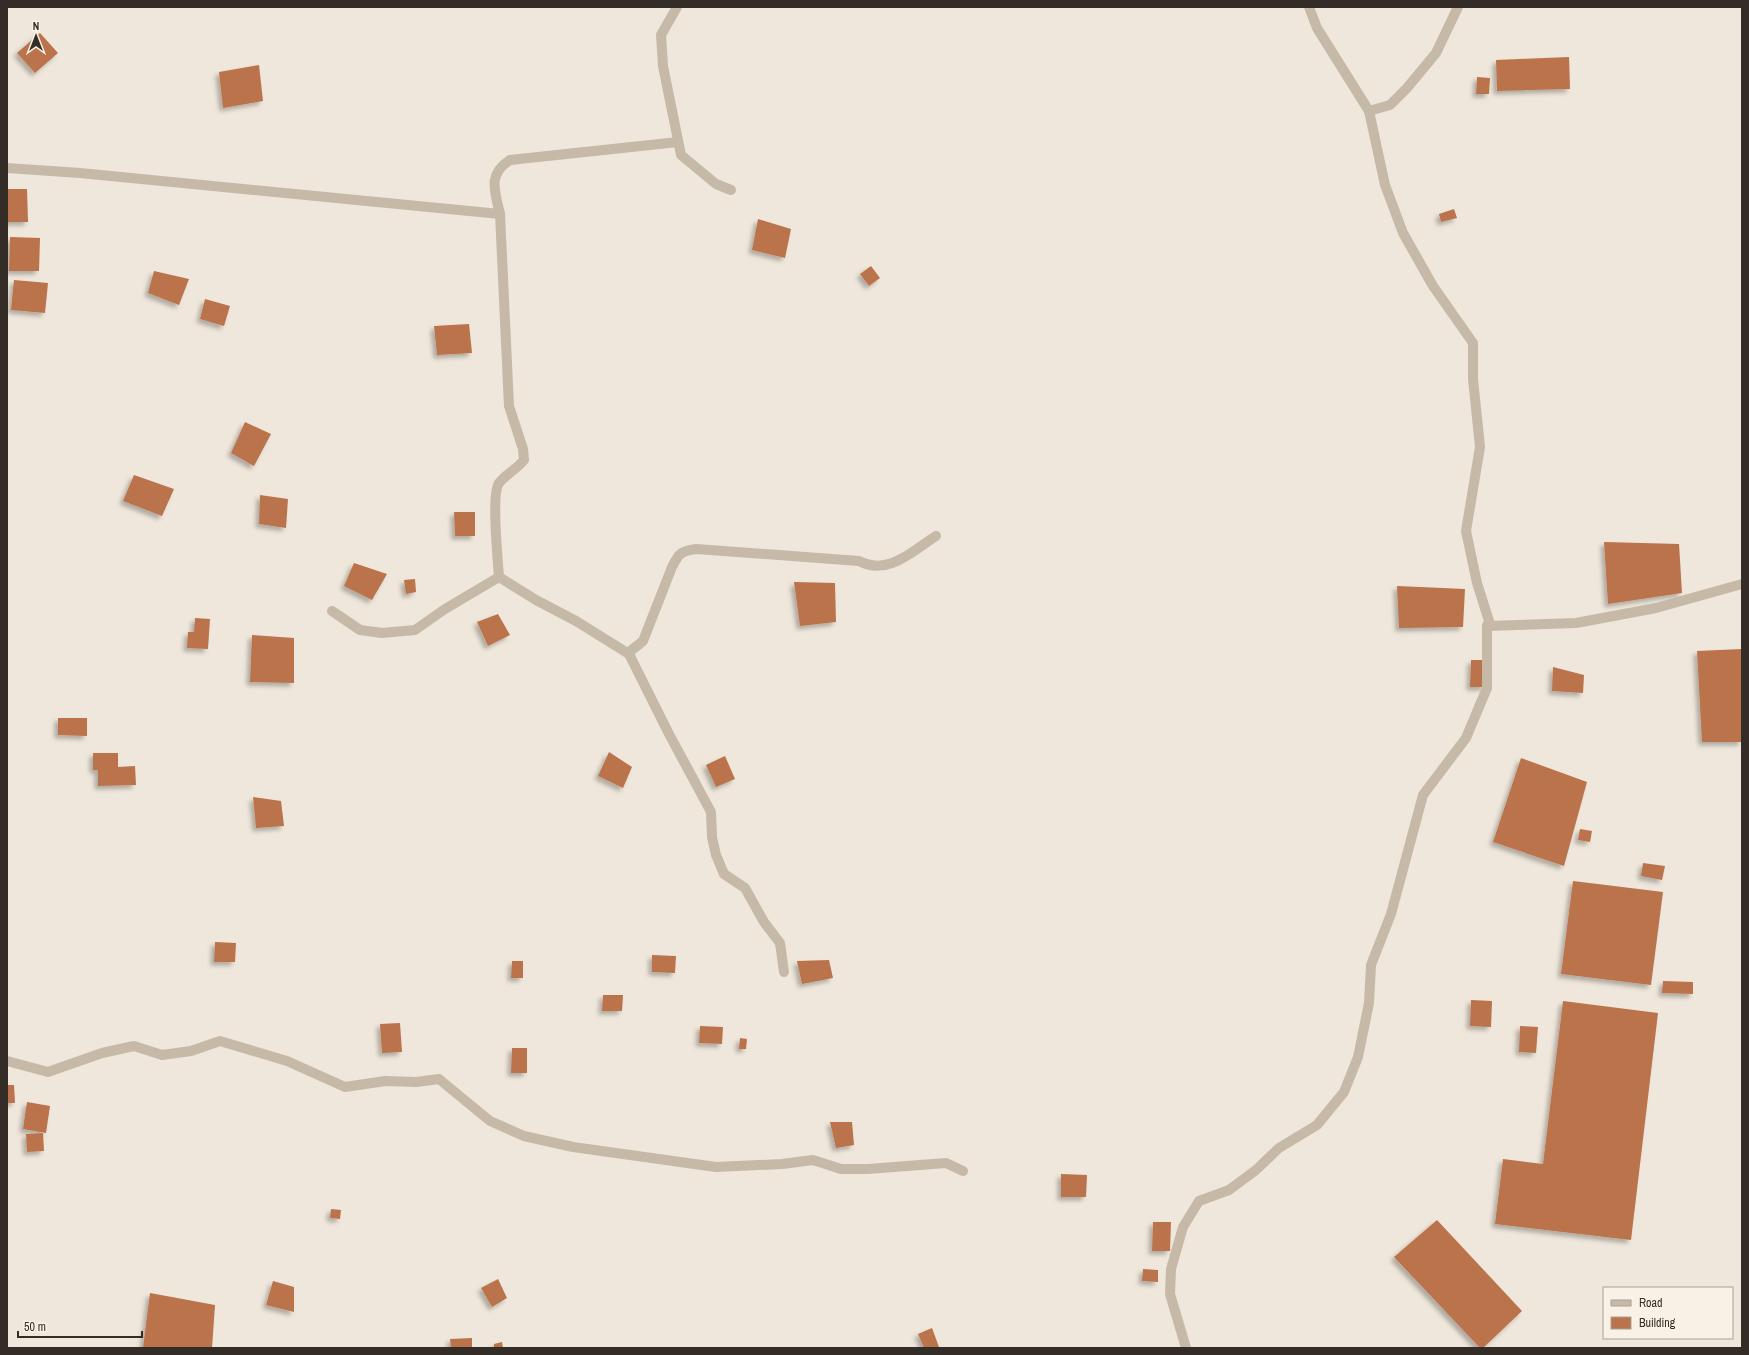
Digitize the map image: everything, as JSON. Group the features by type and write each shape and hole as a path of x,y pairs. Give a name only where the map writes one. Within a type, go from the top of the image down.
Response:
{"street":[{"path":"677,7 661,35 663,66 681,155 716,184 731,190"},
{"path":"1186,1348 1170,1294 1171,1270 1182,1227 1199,1201 1229,1190 1256,1170 1279,1148 1317,1125 1344,1092 1358,1057 1369,1003 1371,965 1391,914 1423,795 1466,738 1487,688 1487,626 1489,621 1477,583 1466,531 1480,447 1473,379 1473,343 1434,286 1403,233 1385,185 1369,111 1317,28 1309,7"},
{"path":"1369,111 1390,105 1407,88 1436,53 1458,7"},
{"path":"499,577 495,501 498,484 524,460 523,449 509,406 500,214 495,195 495,176 500,166 510,160 678,142"},
{"path":"7,168 80,173 500,214"},
{"path":"628,653 643,641 672,567 677,557 684,551 696,549 858,561 867,566 881,567 892,564 936,536"},
{"path":"332,611 360,630 382,633 415,630 445,609 499,577"},
{"path":"499,577 628,653 711,812 712,837 716,855 724,874 745,888 764,922 780,943 784,972"},
{"path":"1487,626 1576,623 1656,608 1742,584"},
{"path":"7,1061 48,1072 102,1053 134,1046 162,1055 191,1051 220,1041 250,1048 287,1060 345,1088 385,1081 416,1082 439,1079 490,1121 524,1136 572,1147 716,1167 782,1164 813,1160 841,1169 868,1169 946,1163 963,1171"}],"building":[{"path":"40,33 58,53 35,73 17,53"},
{"path":"1569,57 1570,89 1497,91 1496,60"},
{"path":"259,65 263,101 223,108 219,72"},
{"path":"1477,77 1490,78 1489,94 1476,94"},
{"path":"7,189 27,189 28,222 7,222"},
{"path":"1454,209 1457,218 1441,222 1439,214"},
{"path":"758,219 791,229 785,258 752,250"},
{"path":"10,237 40,238 39,271 9,271"},
{"path":"871,266 880,278 869,286 860,274"},
{"path":"154,271 189,279 179,305 148,293"},
{"path":"14,280 48,283 45,313 11,310"},
{"path":"205,299 230,306 224,326 200,319"},
{"path":"469,324 472,353 437,355 434,326"},
{"path":"245,422 271,434 254,466 231,453"},
{"path":"134,475 174,489 162,516 123,501"},
{"path":"260,495 288,499 286,528 259,524"},
{"path":"454,512 475,512 475,536 455,536"},
{"path":"1604,542 1679,544 1682,593 1608,604"},
{"path":"354,563 387,574 372,600 344,586"},
{"path":"415,579 416,592 406,594 404,580"},
{"path":"794,582 835,583 836,622 800,626"},
{"path":"1397,586 1465,589 1463,627 1399,628"},
{"path":"498,614 510,635 488,646 477,622"},
{"path":"195,618 210,619 208,649 187,648 188,632 194,632"},
{"path":"252,635 294,638 294,683 250,682"},
{"path":"1742,649 1742,742 1702,742 1697,651"},
{"path":"1471,660 1485,660 1485,687 1470,687"},
{"path":"1553,667 1584,675 1583,693 1552,691"},
{"path":"58,718 87,718 87,736 58,735"},
{"path":"609,752 632,767 623,788 598,776"},
{"path":"93,753 118,753 118,767 135,766 136,785 98,786 98,770 93,770"},
{"path":"725,756 735,779 716,787 706,765"},
{"path":"1521,758 1587,782 1564,866 1493,842"},
{"path":"253,797 281,801 284,826 256,828"},
{"path":"1580,829 1592,831 1590,842 1578,840"},
{"path":"1643,863 1665,866 1662,880 1641,876"},
{"path":"1573,881 1663,892 1651,985 1561,974"},
{"path":"215,942 236,943 235,962 214,962"},
{"path":"652,955 676,956 675,973 652,972"},
{"path":"829,960 833,978 802,984 797,961"},
{"path":"512,961 523,961 523,978 511,978"},
{"path":"1663,981 1693,982 1693,994 1662,993"},
{"path":"603,995 623,995 622,1011 602,1011"},
{"path":"1471,1000 1492,1001 1491,1027 1470,1026"},
{"path":"1563,1001 1658,1013 1631,1240 1495,1224 1503,1159 1543,1164"},
{"path":"400,1023 402,1052 382,1053 380,1024"},
{"path":"700,1026 723,1027 722,1044 699,1043"},
{"path":"1520,1026 1538,1027 1536,1053 1519,1052"},
{"path":"740,1038 747,1039 746,1049 739,1049"},
{"path":"512,1048 527,1048 527,1073 511,1073"},
{"path":"7,1085 14,1085 15,1103 7,1103"},
{"path":"27,1102 50,1106 46,1133 23,1129"},
{"path":"830,1122 852,1122 854,1145 836,1148"},
{"path":"43,1133 44,1151 27,1152 26,1134"},
{"path":"1061,1174 1087,1175 1086,1197 1061,1197"},
{"path":"331,1209 341,1210 340,1219 330,1218"},
{"path":"1437,1220 1522,1311 1483,1348 1480,1348 1394,1257"},
{"path":"1153,1222 1171,1222 1170,1251 1152,1251"},
{"path":"1143,1269 1158,1270 1158,1282 1142,1281"},
{"path":"498,1279 507,1298 492,1307 481,1288"},
{"path":"273,1281 294,1287 294,1312 266,1305"},
{"path":"150,1293 215,1305 212,1348 143,1348"},
{"path":"932,1328 939,1347 924,1348 918,1334"},
{"path":"472,1338 472,1348 451,1348 450,1339"},
{"path":"502,1342 503,1348 494,1348 494,1344"}]}
